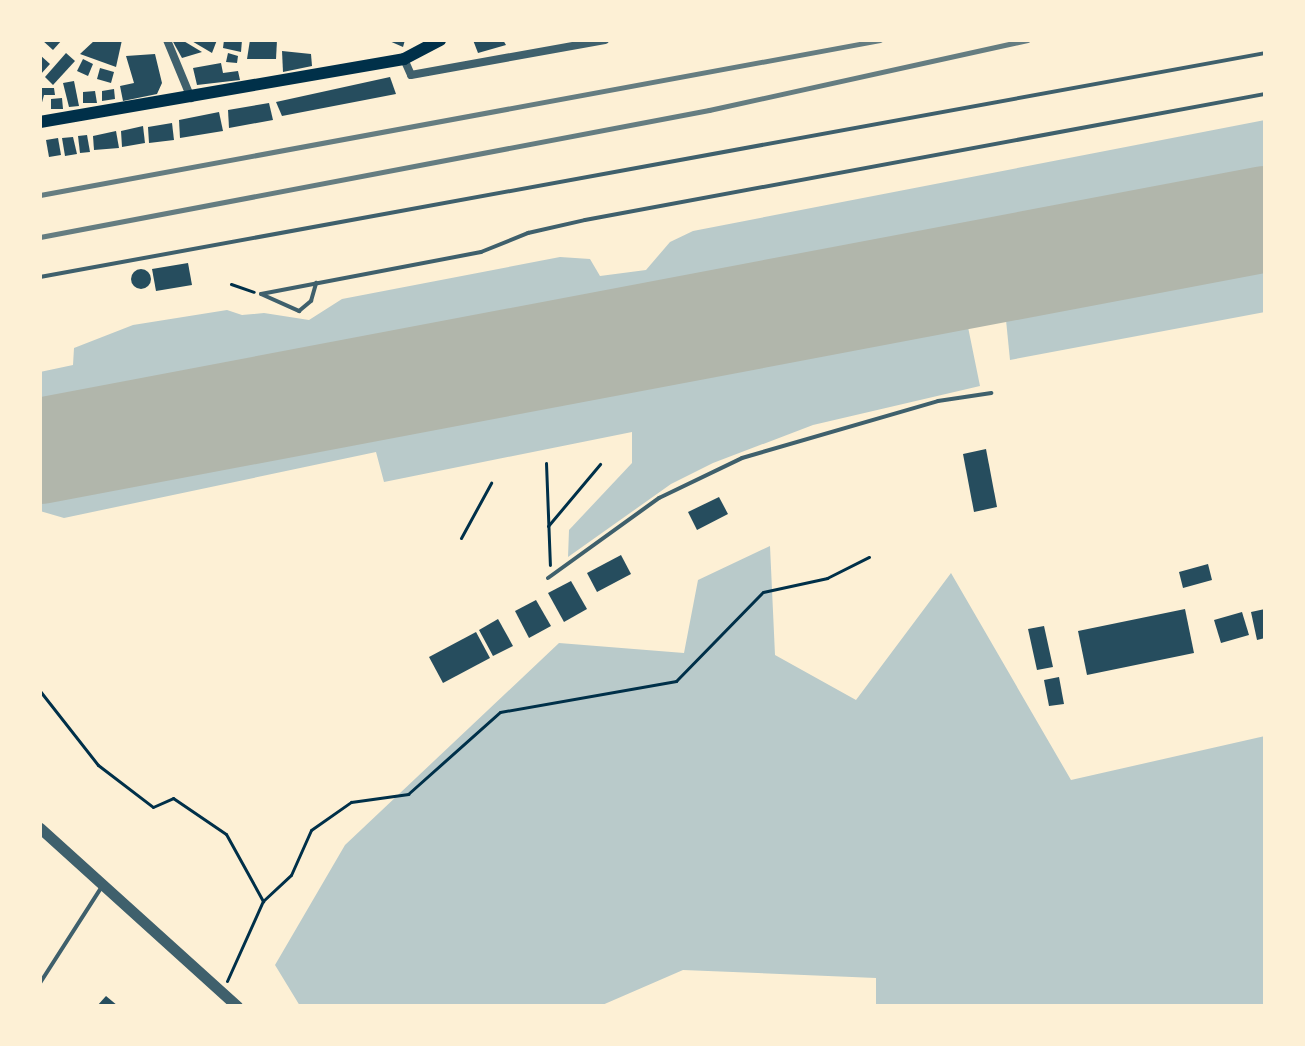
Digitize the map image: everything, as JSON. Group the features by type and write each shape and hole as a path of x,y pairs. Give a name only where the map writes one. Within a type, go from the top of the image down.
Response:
{"main road":[{"path":"40,122 404,59 440,40"}],"street":[{"path":"167,40 191,98"},
{"path":"404,59 411,75 605,40"},
{"path":"40,828 237,1006"}],"lane":[{"path":"40,277 1265,53"},
{"path":"261,294 481,252 528,233 585,220 1265,94"},
{"path":"261,294 299,311 311,301 316,283"},
{"path":"549,577 659,498 742,458 938,401 991,393"},
{"path":"40,983 102,886"}],"path":[{"path":"231,284 261,294"},
{"path":"546,463 549,577"},
{"path":"548,526 600,464"},
{"path":"461,538 491,483"},
{"path":"222,992 263,901 291,875 311,830 351,802 408,794 500,712 676,681 763,592 827,578 869,557"},
{"path":"40,691 98,765 153,807 173,798 226,834 263,901"}],"shaded area":[{"path":"1265,120 1265,198 40,432 40,372 73,365 74,348 133,325 227,310 242,315 264,313 309,320 342,299 560,257 590,259 600,276 646,270 670,242 693,231"},
{"path":"1265,247 1265,312 1010,360 1006,320 1023,294 1034,288"},
{"path":"942,309 968,327 980,386 813,425 713,463 671,484 568,557 569,530 632,463 632,432 384,482 376,452 64,518 40,511 40,477"},
{"path":"770,546 775,655 856,700 951,573 1071,780 1265,736 1265,1006 876,1006 876,978 683,970 600,1006 300,1006 275,965 345,845 559,643 684,653 698,580"}],"building":[{"path":"42,40 62,40 53,50"},
{"path":"95,40 122,40 116,67 80,54"},
{"path":"172,40 182,40 202,52 182,58"},
{"path":"190,40 217,40 212,53"},
{"path":"224,40 242,40 241,52 223,48"},
{"path":"250,40 277,40 276,59 247,59"},
{"path":"387,40 405,40 403,47"},
{"path":"473,40 503,40 506,45 478,53"},
{"path":"282,51 311,54 312,66 283,72"},
{"path":"66,53 75,61 53,85 45,77"},
{"path":"228,53 238,56 237,63 226,62"},
{"path":"155,54 162,83 157,94 123,101 120,86 134,83 126,56"},
{"path":"40,55 50,64 40,75"},
{"path":"83,59 93,64 88,76 77,71"},
{"path":"221,63 223,73 238,71 240,80 197,85 193,68"},
{"path":"100,68 114,72 111,83 97,79"},
{"path":"390,77 396,94 282,116 276,102"},
{"path":"74,81 79,106 69,107 63,83"},
{"path":"40,88 54,88 55,95 44,95 40,110"},
{"path":"114,89 115,99 102,101 102,91"},
{"path":"95,91 97,103 83,103 83,92"},
{"path":"62,98 63,109 51,109 51,99"},
{"path":"269,103 273,120 229,128 228,110"},
{"path":"219,112 223,131 180,138 179,120"},
{"path":"172,123 174,140 149,143 148,127"},
{"path":"143,126 145,143 122,147 121,131"},
{"path":"116,131 119,148 94,150 93,136"},
{"path":"87,135 90,152 80,153 78,136"},
{"path":"73,137 77,154 65,156 62,138"},
{"path":"58,138 61,155 49,157 46,140"},
{"path":"188,263 192,285 156,291 152,269"},
{"path":"141,269 148,272 151,279 148,286 141,289 134,286 131,279 134,272"},
{"path":"986,449 997,507 974,512 963,454"},
{"path":"719,497 728,514 697,530 688,512"},
{"path":"621,555 631,574 597,592 587,573"},
{"path":"1208,564 1212,580 1183,588 1179,572"},
{"path":"571,581 587,609 564,622 548,593"},
{"path":"536,600 551,626 529,638 515,611"},
{"path":"1185,609 1194,653 1087,675 1078,631"},
{"path":"1265,609 1265,638 1257,640 1251,612"},
{"path":"1242,612 1249,635 1221,643 1214,620"},
{"path":"498,619 513,646 493,656 479,630"},
{"path":"1044,626 1053,667 1037,670 1028,629"},
{"path":"476,632 490,658 443,683 429,657"},
{"path":"1059,677 1064,704 1049,706 1044,680"},
{"path":"106,996 118,1006 97,1006"}],"runway":[{"path":"40,451 1265,219"}],"railway":[{"path":"40,195 880,40"},
{"path":"40,237 709,110 1027,40"}]}
